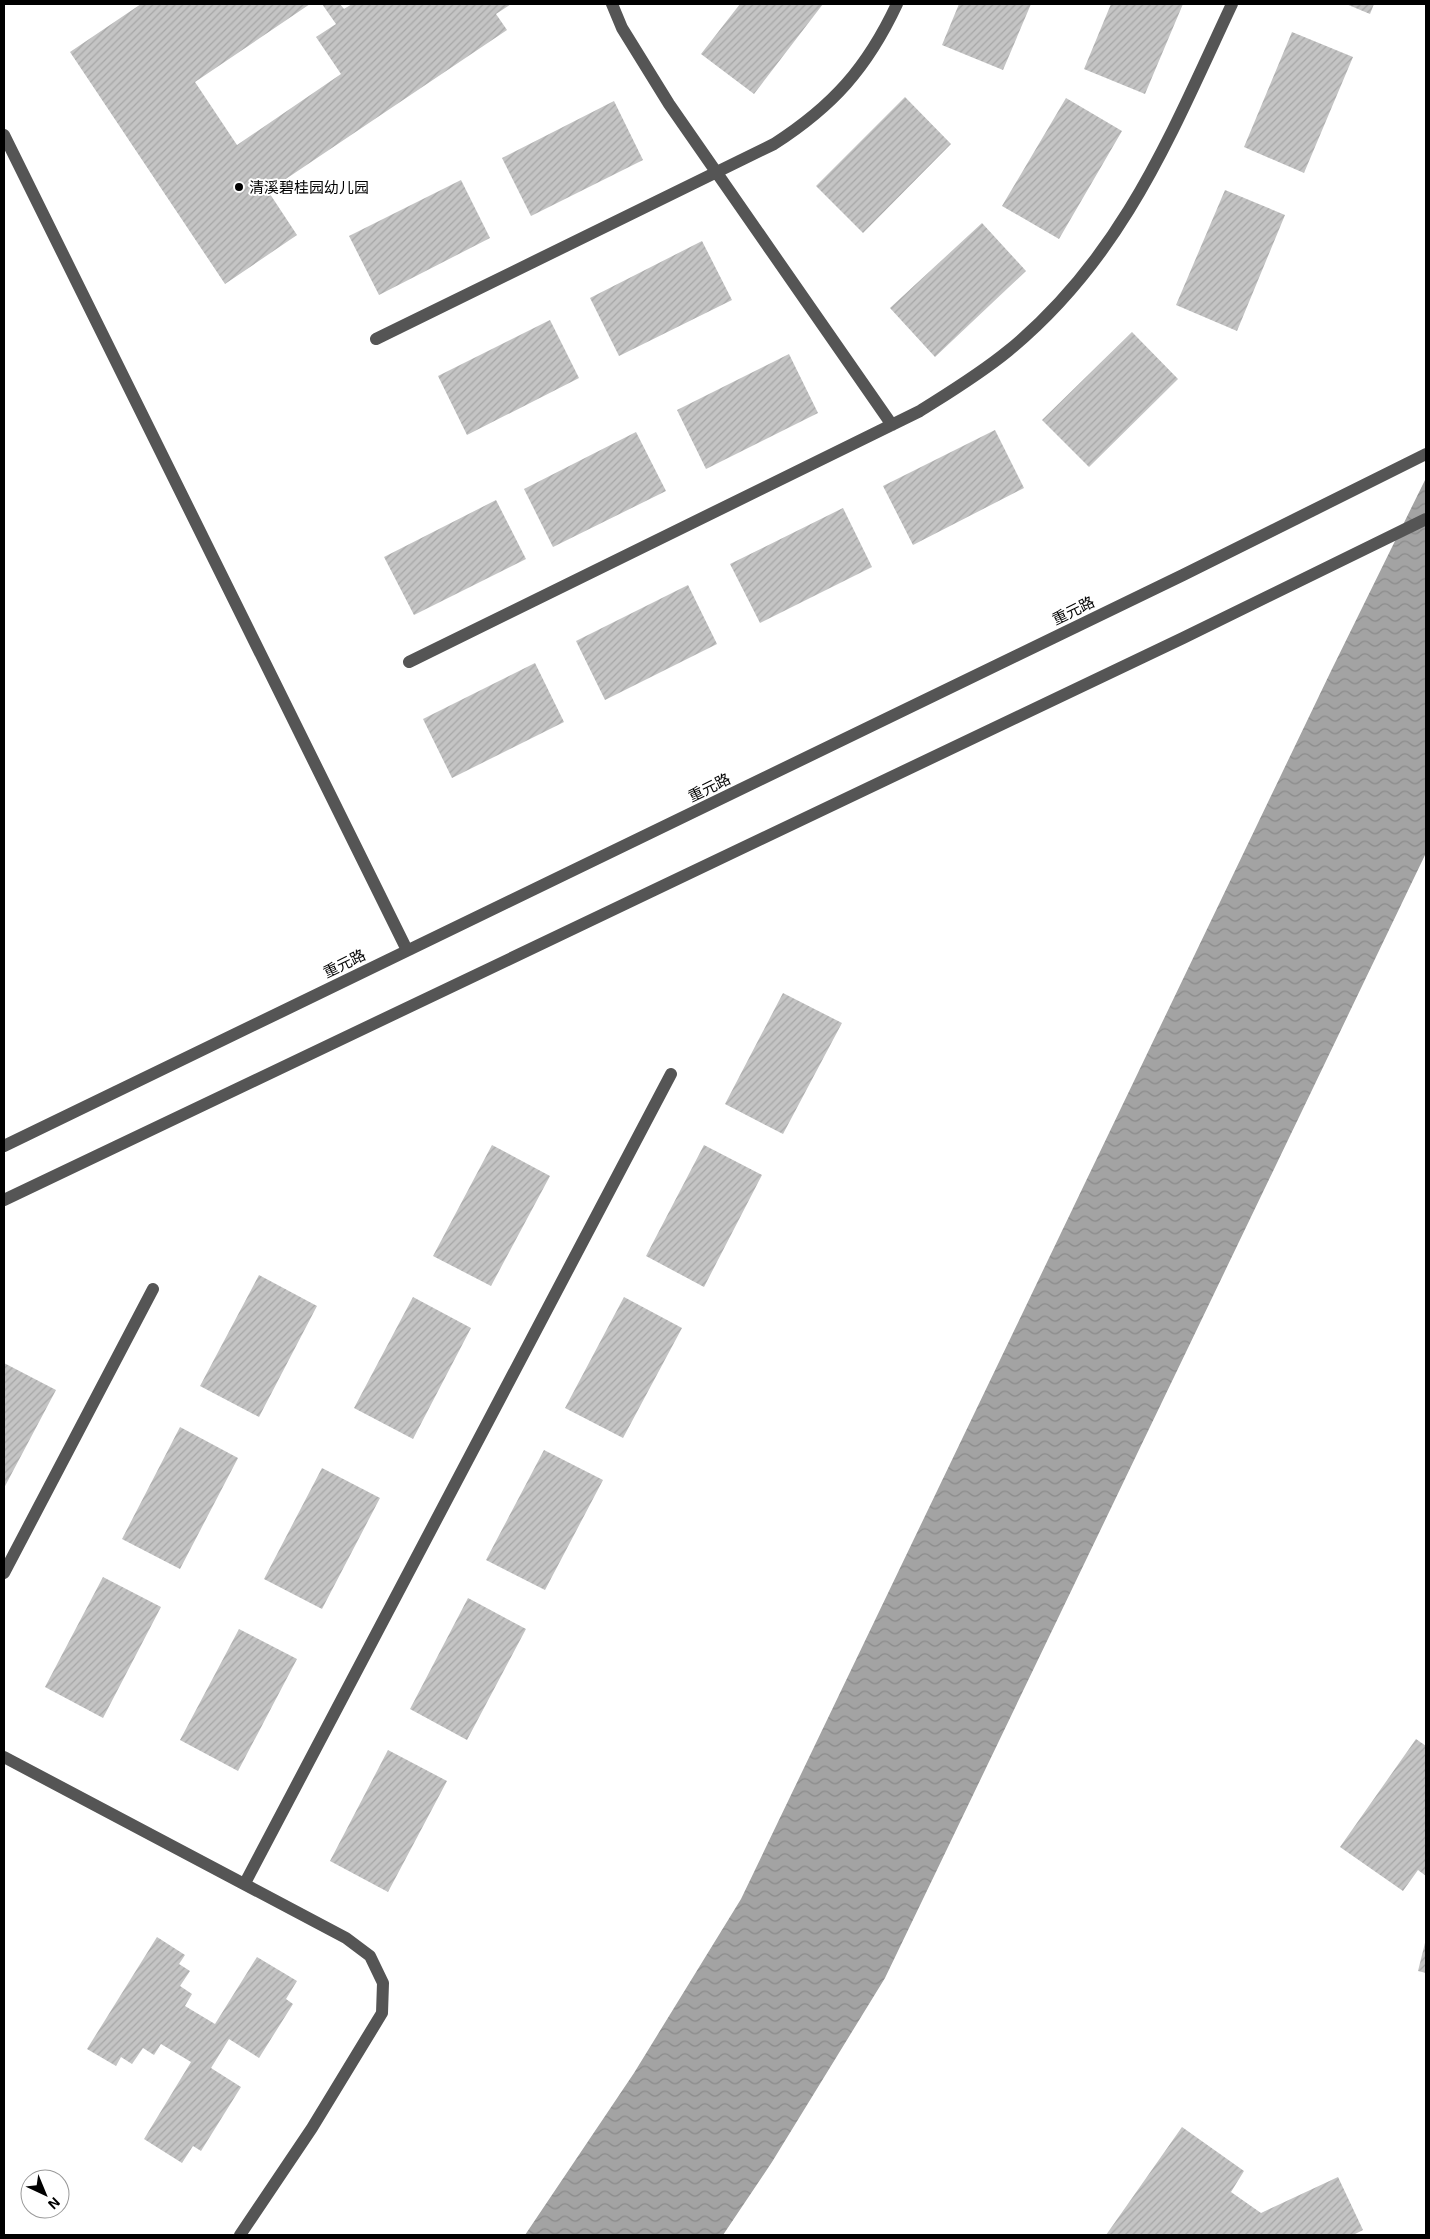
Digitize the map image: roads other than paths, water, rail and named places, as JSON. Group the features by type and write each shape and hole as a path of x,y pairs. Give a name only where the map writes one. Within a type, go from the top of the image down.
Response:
{"street":[{"path":"612,4 622,28 669,104 892,425"},
{"path":"376,339 774,144 805,124 832,100 857,73 877,43 896,4"},
{"path":"409,662 920,411 965,383 1008,351 1047,315 1084,276 1115,234 1144,189 1168,142 1232,4"},
{"path":"4,136 407,950"},
{"name":"重元路","path":"4,1146 1182,575 1426,454"},
{"path":"4,1200 1183,638 1426,519"},
{"path":"244,1883 671,1074"},
{"path":"4,1573 153,1289"},
{"path":"4,1757 346,1938 370,1956 383,1983 382,2014 312,2128 240,2235"}],"water":[{"path":"1426,478 1426,853 885,1978 772,2162 723,2235 525,2235 634,2073 741,1899 1331,671"}],"place":[{"name":"清溪碧桂园幼儿园","path":"239,187"}]}
